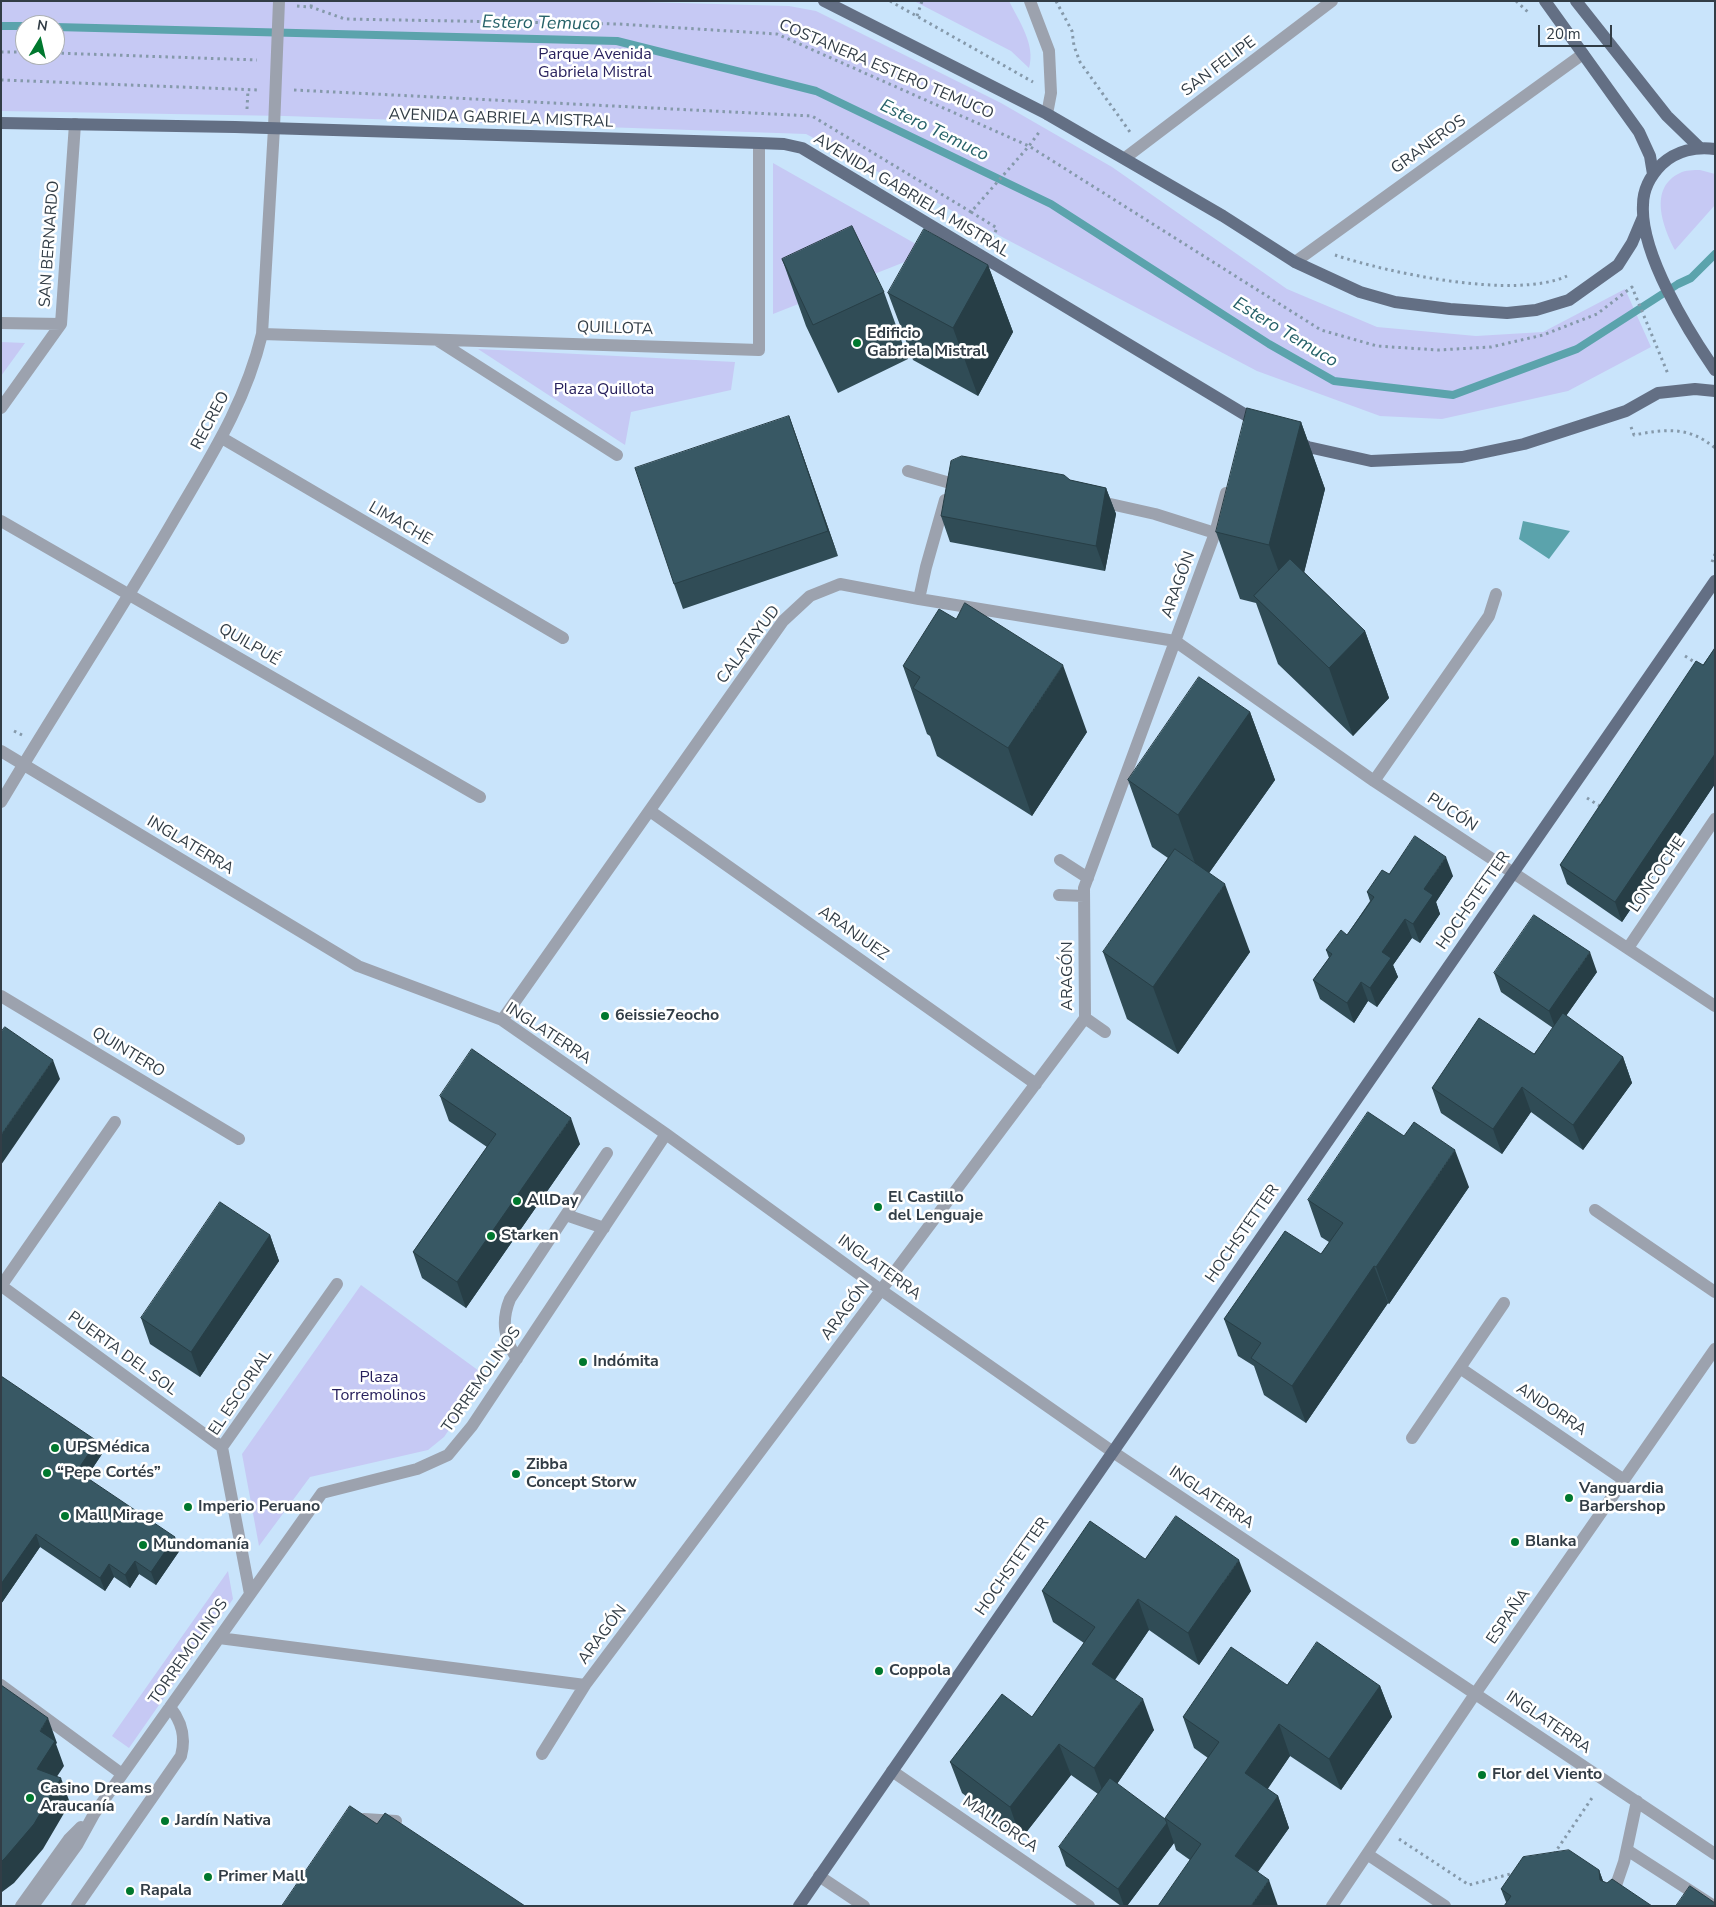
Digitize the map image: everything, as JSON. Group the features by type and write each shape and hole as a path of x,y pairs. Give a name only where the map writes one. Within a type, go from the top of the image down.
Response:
{"main road":[{"path":"824,1 1047,114 1224,216 1294,262 1360,292 1395,302 1450,309 1507,313 1536,310 1570,300 1618,265 1632,243 1643,217"},
{"path":"1545,1 1640,132 1650,156 1653,174"},
{"path":"1576,1 1667,116 1700,148"},
{"name":"AVENIDA GABRIELA MISTRAL","path":"1,123 274,128 759,143 784,144 802,148 982,257 1245,422 1278,432 1308,447 1371,461 1462,457 1524,444 1626,411 1658,393 1688,390 1715,391"},
{"path":"1715,149 1700,148 1674,155 1653,174 1644,193 1643,217 1651,252 1658,269 1687,325 1715,370"},
{"name":"HOCHSTETTER","path":"799,1906 1715,581"}],"street":[{"name":"RECREO","path":"1,802 130,595 222,438 245,390 262,334 279,1"},
{"path":"1030,1 1049,51 1051,93 1047,114"},
{"name":"SAN FELIPE","path":"1125,158 1332,1"},
{"name":"GRANEROS","path":"1294,262 1583,54"},
{"name":"SAN BERNARDO","path":"1,408 61,324 75,124"},
{"name":"QUILLOTA","path":"262,334 759,350 759,143"},
{"path":"1,323 61,324"},
{"path":"437,340 617,455"},
{"name":"LIMACHE","path":"222,438 562,638"},
{"path":"908,471 950,483 964,478 972,470"},
{"path":"919,599 950,483"},
{"name":"ARAGÓN","path":"219,1638 586,1685 1085,1018 1084,896 1088,878 1215,533 1228,485"},
{"path":"1082,498 1155,514 1215,533"},
{"name":"QUILPUÉ","path":"1,521 480,797"},
{"name":"CALATAYUD","path":"502,1020 783,621 810,596 840,584 919,599 1175,641"},
{"path":"1374,781 1489,616 1496,594"},
{"name":"PUCÓN","path":"1175,641 1374,781 1715,1006"},
{"name":"INGLATERRA","path":"1,751 358,966 502,1020 666,1134 881,1290 1113,1452 1715,1854"},
{"name":"ARANJUEZ","path":"650,811 1036,1084"},
{"name":"LONCOCHE","path":"1628,948 1715,819"},
{"path":"1060,860 1088,878"},
{"path":"1059,895 1084,896"},
{"name":"QUINTERO","path":"1,996 239,1139"},
{"path":"1085,1018 1105,1032"},
{"path":"2,1286 115,1122"},
{"name":"TORREMOLINOS","path":"38,1904 94,1814 322,1493 417,1469 448,1455 472,1426 666,1134"},
{"path":"517,1359 506,1338 504,1327 506,1308 607,1153"},
{"path":"1595,1210 1715,1292"},
{"path":"566,1215 604,1228"},
{"name":"EL ESCORIAL","path":"250,1594 222,1447 337,1284"},
{"name":"PUERTA DEL SOL","path":"2,1286 222,1447"},
{"path":"1412,1438 1504,1303"},
{"name":"ESPAÑA","path":"1332,1906 1475,1694 1715,1349"},
{"name":"ANDORRA","path":"1460,1368 1624,1480"},
{"path":"1,1685 122,1774"},
{"path":"542,1754 586,1685"},
{"path":"77,1906 181,1756 183,1742 182,1726 170,1707"},
{"name":"MALLORCA","path":"892,1771 1089,1906"},
{"path":"1613,1894 1627,1850 1637,1802"},
{"name":"TORREMOLINOS","path":"21,1906 69,1839 94,1814"},
{"path":"348,1833 354,1825 364,1819 395,1820 403,1826"},
{"path":"1627,1850 1714,1906"},
{"path":"1367,1854 1445,1906"},
{"path":"819,1876 864,1906"}],"path":[{"name":"COSTANERA ESTERO TEMUCO","path":"312,1 312,7 345,19 618,24 777,34 1029,146 1321,330 1377,346 1438,350 1491,347 1543,335 1596,314 1632,287 1669,374"},
{"path":"890,1 1051,93"},
{"path":"917,16 922,1"},
{"path":"1056,1 1072,32 1074,46 1080,62 1141,146"},
{"path":"1516,1 1536,19"},
{"path":"1,52 15,52"},
{"path":"65,53 257,58 257,66"},
{"path":"1,80 256,90 256,82"},
{"path":"290,89 596,104"},
{"path":"988,191 1029,146"},
{"path":"971,212 997,228 982,257"},
{"path":"1313,248 1347,259 1434,279 1504,285 1532,284 1571,274"},
{"path":"1670,646 1707,670"},
{"path":"1572,788 1604,809"},
{"path":"1552,1857 1604,1780"},
{"path":"1384,1829 1469,1885 1521,1871"}],"green space":[{"name":"Parque Avenida Gabriela Mistral","path":"1,1 606,1 789,6 816,11 1001,103 1112,167 1287,289 1377,327 1476,336 1543,332 1625,289 1651,347 1568,391 1442,419 1380,416 1257,371 806,134 285,116 1,111"},
{"path":"914,1 1009,1 1022,25 1028,42 1031,59 1029,68 1011,51"},
{"path":"773,163 930,252 773,314"},
{"path":"1700,170 1715,174 1715,205 1675,250 1666,230 1661,208 1664,188 1670,180 1680,173"},
{"path":"1,342 25,343 1,376"},
{"name":"Plaza Quillota","path":"478,349 735,362 731,390 631,412 625,445"},
{"name":"Plaza Torremolinos","path":"361,1285 486,1376 444,1437 428,1450 310,1477 259,1546 242,1454"},
{"path":"228,1571 233,1599 129,1748 112,1736"}],"shaded area":[{"path":"1523,521 1570,531 1549,559 1519,539"}],"building":[{"path":"852,226 884,292 813,325 782,259"},
{"path":"924,229 988,265 953,328 888,293"},
{"path":"1247,408 1301,422 1269,545 1216,532"},
{"path":"789,416 828,531 674,584 635,468"},
{"path":"962,456 1064,475 1070,480 1106,488 1096,546 941,516 951,461"},
{"path":"1290,559 1365,631 1329,668 1254,596"},
{"path":"965,603 1063,665 1008,748 913,688 920,677 903,666 939,609 956,619"},
{"path":"1715,648 1715,754 1615,902 1560,865 1696,661 1703,665"},
{"path":"1199,677 1250,712 1178,815 1128,780"},
{"path":"1415,836 1446,857 1424,889 1433,895 1413,924 1405,919 1382,952 1391,958 1370,988 1361,982 1347,1003 1313,980 1332,954 1326,950 1341,930 1347,935 1374,897 1367,892 1382,870 1389,874"},
{"path":"1175,849 1225,884 1153,987 1103,952"},
{"path":"1534,915 1590,952 1549,1011 1494,973"},
{"path":"1563,1013 1623,1057 1573,1125 1522,1087 1493,1129 1432,1088 1479,1018 1534,1054"},
{"path":"5,1027 53,1060 1,1135 1,1032"},
{"path":"472,1049 571,1118 457,1282 413,1252 496,1134 440,1096"},
{"path":"1368,1112 1404,1136 1414,1122 1455,1150 1292,1386 1251,1358 1261,1343 1224,1319 1285,1231 1321,1254 1343,1223 1308,1200"},
{"path":"220,1202 270,1235 191,1352 141,1318"},
{"name":"Mall Mirage","path":"1,1376 97,1441 77,1471 175,1537 151,1572 135,1561 125,1575 109,1564 100,1578 36,1534 1,1584"},
{"path":"1176,1516 1239,1560 1188,1633 1138,1599 1092,1664 1143,1699 1094,1768 1059,1744 1010,1807 950,1762 1002,1694 1032,1717 1095,1627 1042,1591 1090,1521 1145,1559"},
{"path":"1317,1642 1380,1686 1329,1759 1279,1724 1245,1773 1278,1796 1235,1856 1269,1880 1251,1906 1158,1906 1201,1844 1165,1818 1219,1742 1183,1717 1231,1647 1287,1685"},
{"name":"Casino Dreams Araucanía","path":"1,1685 48,1718 40,1731 55,1741 37,1769 61,1778 34,1824 1,1862"},
{"path":"1110,1778 1165,1819 1167,1823 1118,1889 1059,1847"},
{"path":"350,1806 377,1824 385,1813 525,1906 282,1906"},
{"path":"1569,1850 1599,1870 1600,1880 1607,1883 1612,1879 1652,1906 1504,1906 1511,1896 1501,1889 1523,1857"},
{"path":"1690,1886 1715,1903 1715,1906 1676,1906"}],"waterway":[{"name":"Estero Temuco","path":"1,26 15,26"},
{"name":"Estero Temuco","path":"65,27 617,41 816,91 1051,204 1269,344 1334,381 1453,395 1577,349 1678,284 1691,278 1715,254"}],"place":[{"name":"Edificio Gabriela Mistral","path":"857,343"},
{"name":"6eissie7eocho","path":"605,1016"},
{"name":"AllDay","path":"517,1201"},
{"name":"El Castillo del Lenguaje","path":"878,1207"},
{"name":"Starken","path":"491,1236"},
{"name":"Indómita","path":"583,1362"},
{"name":"UPSMédica","path":"55,1448"},
{"name":"“Pepe Cortés”","path":"47,1473"},
{"name":"Zibba Concept Storw","path":"516,1474"},
{"name":"Vanguardia Barbershop","path":"1569,1498"},
{"name":"Imperio Peruano","path":"188,1507"},
{"name":"Mall Mirage","path":"65,1516"},
{"name":"Blanka","path":"1515,1542"},
{"name":"Mundomanía","path":"143,1545"},
{"name":"Coppola","path":"879,1671"},
{"name":"Flor del Viento","path":"1482,1775"},
{"name":"Casino Dreams Araucanía","path":"30,1798"},
{"name":"Jardín Nativa","path":"165,1821"},
{"name":"Primer Mall","path":"208,1877"},
{"name":"Rapala","path":"130,1891"}]}
